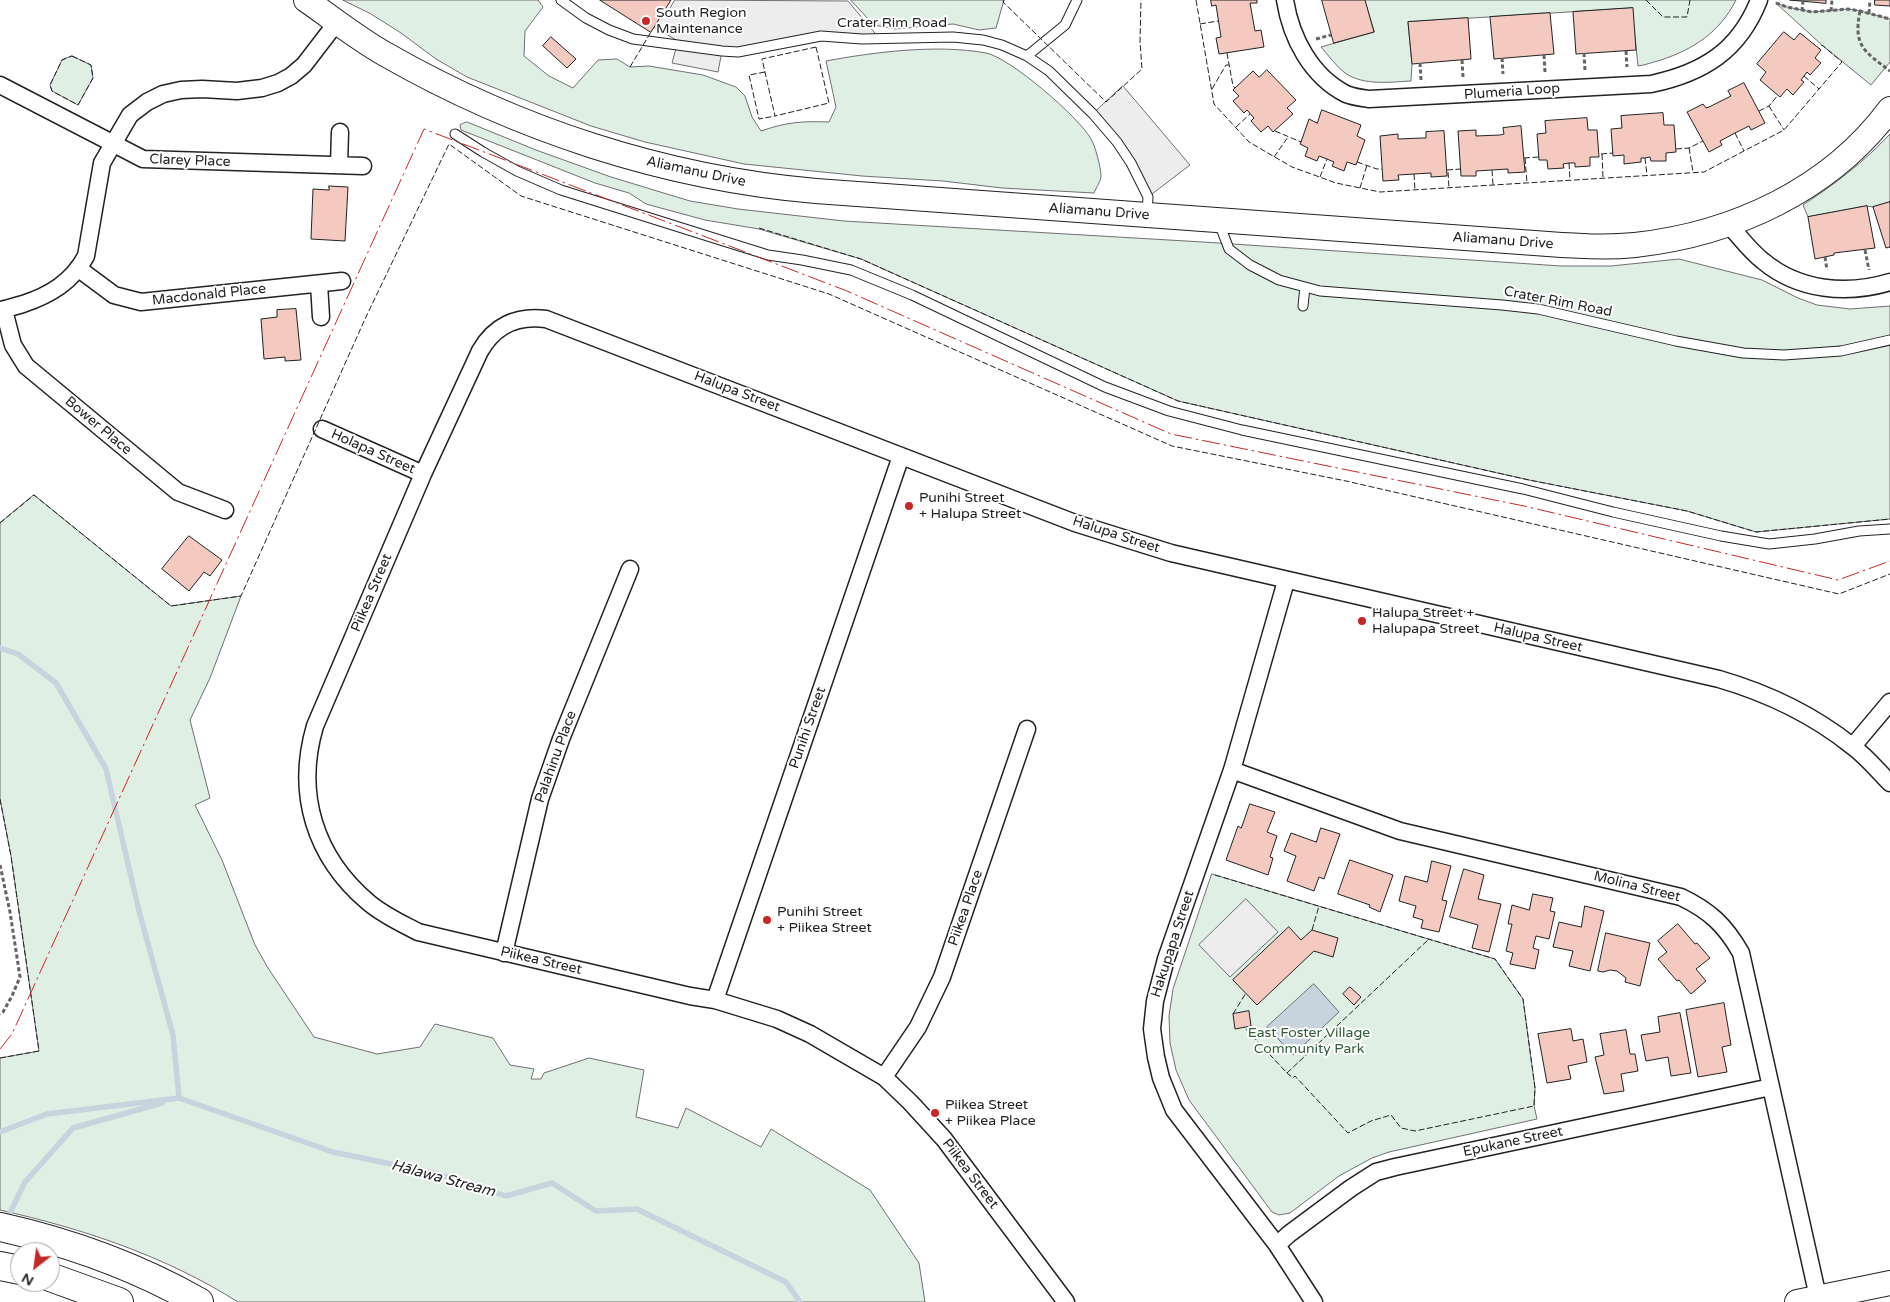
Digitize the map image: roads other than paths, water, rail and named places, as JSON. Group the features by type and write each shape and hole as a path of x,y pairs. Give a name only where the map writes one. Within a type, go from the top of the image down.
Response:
{"highway":[{"path":"0,1227 32,1234 125,1264 160,1280 199,1302"},
{"path":"60,1281 119,1302"}],"street":[{"name":"Aliamanu Drive","path":"306,0 383,53 486,105 595,147 702,175 786,189 1592,247 1634,245 1675,239 1729,225 1760,213 1827,174 1890,109"},
{"name":"Plumeria Loop","path":"1285,0 1292,30 1304,56 1334,86 1348,94 1369,99 1651,84 1676,78 1698,69 1718,57 1731,45 1746,28 1759,0"},
{"path":"2,310 42,298 66,283 79,269 86,256 102,163 130,115 147,102 164,94 181,90 202,88 237,91 262,88 278,83 291,76 304,65 337,22"},
{"name":"Clarey Place","path":"0,85 143,159 363,166"},
{"path":"339,165 340,132"},
{"path":"1729,225 1764,262 1793,279 1826,288 1857,290 1890,282"},
{"name":"Macdonald Place","path":"79,269 114,295 141,302 342,281"},
{"path":"319,284 321,317"},
{"name":"Bower Place","path":"2,310 13,345 26,366 178,492 225,510"},
{"name":"Halupa Street","path":"423,474 484,344 490,336 505,324 523,318 546,319 1075,523 1171,553 1746,687 1802,712 1853,746 1890,784"},
{"name":"Holapa Street","path":"322,429 423,474"},
{"name":"Punihi Street","path":"714,1000 902,456"},
{"name":"Piikea Street","path":"423,474 315,726 309,747 307,766 310,806 315,830 334,866 369,903 390,918 418,932 714,1000 777,1019 810,1034 884,1078 944,1139 1066,1302"},
{"name":"Palahinu Place","path":"504,953 540,799 561,739 630,569"},
{"name":"Hakupapa Street","path":"1286,581 1232,770 1166,959 1154,1001 1152,1028 1161,1078 1174,1110 1277,1246 1314,1302"},
{"path":"1853,746 1890,702"},
{"name":"Piikea Place","path":"884,1078 918,1027 942,977 1027,729"},
{"name":"Molina Street","path":"1232,770 1400,831 1681,897 1701,907 1718,920 1732,937 1741,953 1771,1087 1807,1300"},
{"name":"Epukane Street","path":"1277,1246 1289,1234 1376,1172 1771,1087"},
{"path":"1807,1300 1890,1283"}],"lane":[{"name":"Crater Rim Road","path":"561,0 586,18 609,30 633,39 692,48 738,52 821,36 862,40 953,37 983,40 1002,45 1027,56 1049,71 1073,93 1116,142 1131,163 1148,198 1147,216"},
{"path":"1027,56 1065,25 1077,0"},
{"path":"455,134 482,152 517,171 561,190 708,238 768,255 851,270 912,295 1105,387 1169,411 1242,430 1523,489 1613,512 1721,536 1769,544 1890,529"},
{"name":"Crater Rim Road","path":"1218,220 1229,248 1243,260 1279,280 1320,291 1473,302 1538,309 1743,353 1784,355 1841,351 1890,340"},
{"path":"1303,306 1305,287"}],"waterway":[{"path":"0,648 18,654 56,683 106,769 139,911 173,1035 179,1098"},
{"name":"Hālawa Stream","path":"0,1132 47,1114 179,1098 333,1152 435,1173 506,1196 552,1183 596,1211 637,1209 786,1282 800,1302"},
{"path":"6,1221 25,1182 73,1128 162,1103"}],"place":[{"name":"South Region Maintenance","path":"646,21"},
{"name":"Punihi Street + Halupa Street","path":"909,506"},
{"name":"Halupa Street + Halupapa Street","path":"1362,621"},
{"name":"Punihi Street + Piikea Street","path":"767,920"},
{"name":"Piikea Street + Piikea Place","path":"935,1113"}],"park label":[{"name":"East Foster Village Community Park","path":"1309,1042"}]}
